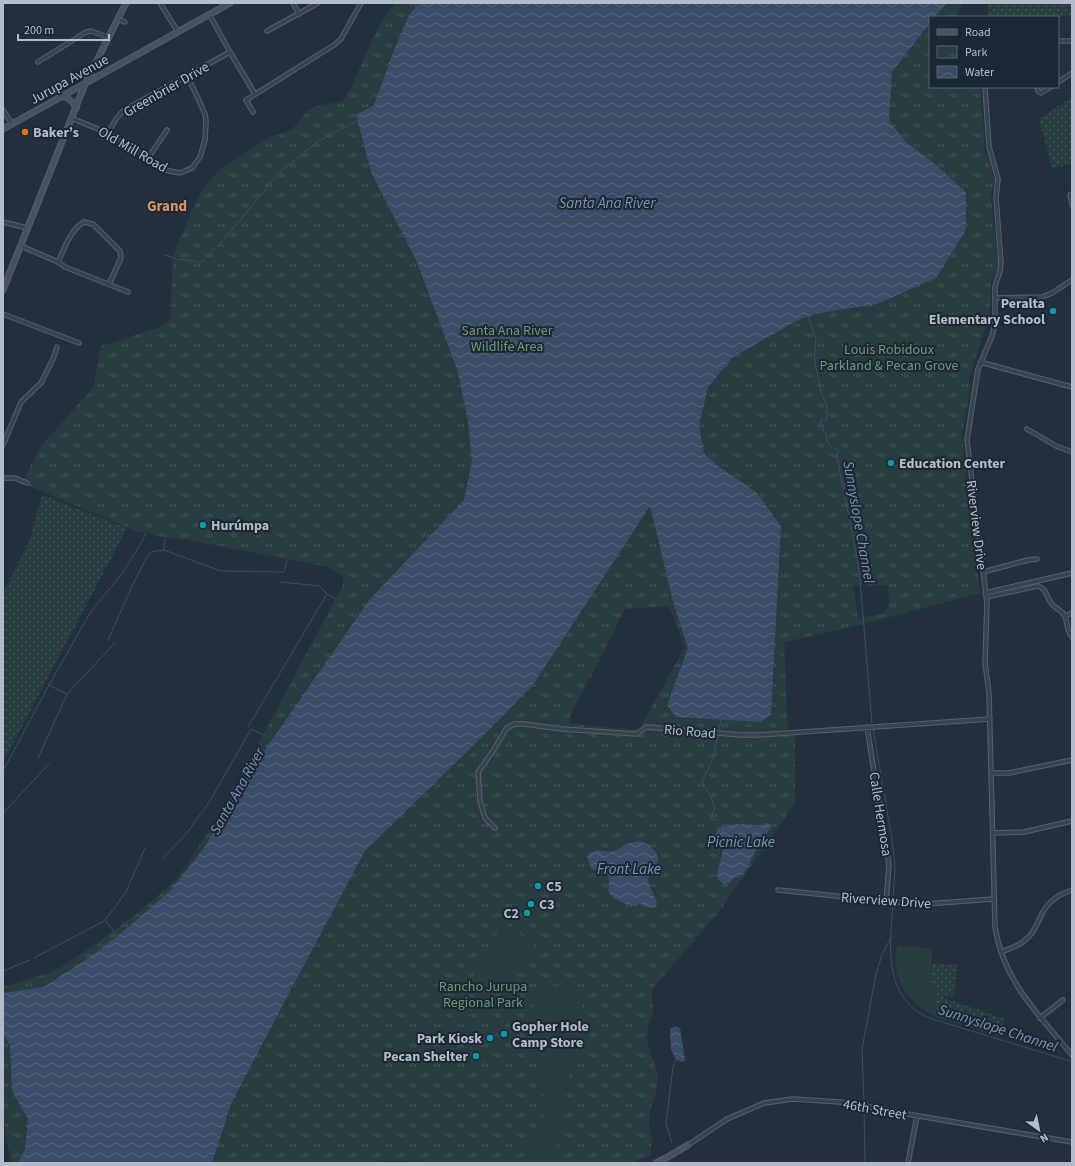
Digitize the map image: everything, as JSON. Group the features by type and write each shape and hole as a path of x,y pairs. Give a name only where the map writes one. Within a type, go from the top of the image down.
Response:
{"main road":[{"path":"3,290 85,84 126,3"},
{"name":"Jurupa Avenue","path":"3,129 230,3"},
{"path":"95,63 99,69 105,72"},
{"path":"62,96 68,97 76,108"},
{"path":"656,1163 688,1144"}],"street":[{"path":"160,3 178,32"},
{"path":"293,3 298,14"},
{"path":"267,31 318,3"},
{"path":"253,112 246,100 334,46 341,39 361,3"},
{"path":"209,14 255,94"},
{"path":"118,19 125,22"},
{"path":"38,62 86,32 91,31 108,37"},
{"path":"1059,41 1072,41"},
{"name":"Greenbrier Drive","path":"108,133 116,119 123,111 230,52"},
{"path":"1059,81 1072,73"},
{"name":"Old Mill Road","path":"71,118 108,133 164,170 180,173 192,168 200,158 205,140 205,114 198,96 187,76"},
{"name":"Riverview Drive","path":"985,88 989,147 998,179 996,198 1001,263 995,286 995,316 992,336 980,362 975,380 967,440 986,595 985,663 989,693 990,719 995,927 1001,952 1012,977 1040,1018 1070,1049 1072,1055"},
{"path":"1037,88 1038,91 1041,92 1049,88"},
{"path":"3,110 12,124"},
{"path":"148,158 167,130"},
{"path":"1071,194 1072,205"},
{"path":"3,222 27,228"},
{"path":"58,262 78,225 84,222 93,224 120,251 121,258 109,284"},
{"path":"21,246 66,267 128,292"},
{"path":"995,298 1042,297 1052,293 1072,280"},
{"path":"3,314 79,343"},
{"path":"3,445 21,402 41,383 53,360 57,346"},
{"path":"980,362 1072,387"},
{"path":"1027,429 1056,446 1072,452"},
{"path":"938,466 969,463"},
{"path":"3,478 14,478 26,484"},
{"path":"983,572 1036,559"},
{"path":"986,595 1039,584 1072,573"},
{"path":"1039,584 1044,589 1051,603 1065,616 1068,630 1072,637"},
{"path":"1065,616 1072,613"},
{"name":"Rio Road","path":"495,828 485,818 480,801 478,772 506,729 514,724 637,734 646,727 742,735 990,719"},
{"name":"Calle Hermosa","path":"871,727 888,865 886,902"},
{"path":"992,773 1009,773 1072,760"},
{"path":"993,833 1024,832 1072,821"},
{"name":"Riverview Drive","path":"778,890 896,903 926,904 994,899"},
{"path":"1001,952 1024,941 1032,933 1046,907 1057,897 1072,890"},
{"path":"1040,1018 1062,1000"},
{"name":"46th Street","path":"688,1144 727,1119 764,1103 793,1099 862,1105 917,1116 1072,1142"},
{"path":"908,1163 917,1116"}],"green space":[{"name":"Santa Ana River Wildlife Area","path":"396,3 963,3 956,16 929,16 929,88 981,88 985,151 995,180 991,196 998,265 991,283 990,313 969,378 970,393 962,435 980,593 860,625 784,642 788,734 795,735 795,803 718,913 652,989 653,1014 648,1026 647,1040 658,1075 656,1093 650,1109 649,1126 653,1142 650,1148 652,1155 631,1163 483,1163 399,1161 361,1163 11,1163 3,1116 3,987 48,973 61,967 93,946 136,914 170,886 181,873 231,798 343,585 343,576 328,567 188,540 162,537 144,531 141,533 27,485 28,482 25,477 41,446 93,388 101,346 161,327 170,319 173,258 178,242 202,190 217,172 269,137 287,132 295,127 306,112 314,107 343,101 354,81 380,23","holes":["888,585 889,606 882,614 858,618 853,586","669,606 685,647 642,724 641,730 571,724 570,716 625,609"]},
{"path":"987,3 1072,3 1072,15 1059,17 988,16"},
{"path":"1072,97 1072,164 1052,168 1039,119"},
{"path":"42,495 127,528 3,762 3,594 29,542"},
{"name":"Rancho Jurupa Regional Park","path":"506,924 535,945 500,983 479,1000 467,991 469,985 490,943"},
{"path":"897,946 933,948 931,963 936,1017 917,1004 903,988 896,969"},
{"path":"931,963 958,965 953,997 944,996 944,998 1005,1019 1000,1036 936,1017"},
{"path":"568,983 585,990 553,1163 527,1163 524,1160 525,1144 544,1119 546,1105 542,1087 536,1084 530,1076 532,1072 539,1067 543,1058 540,1044 543,1024 532,1003 549,988"}],"water":[{"name":"Santa Ana River","path":"419,3 947,3 936,16 929,16 929,24 892,72 889,121 906,142 930,160 966,192 966,230 936,278 877,304 820,313 802,318 733,357 708,387 699,425 704,453 717,465 757,493 781,526 771,714 761,722 676,717 667,705 688,648 674,605 650,506 533,685 365,851 231,1104 212,1163 18,1163 25,1149 28,1119 12,1091 10,1045 3,1034 3,993 44,987 87,959 120,934 169,892 204,848 253,767 370,599 464,500 472,461 468,421 457,369 417,262 371,172 356,115 374,105 394,50 409,15"},
{"name":"Picnic Lake","path":"766,823 771,827 754,853 743,875 735,877 730,882 725,884 719,881 717,875 724,845 717,839 717,829 733,825 758,825"},
{"name":"Front Lake","path":"640,841 652,848 659,860 650,873 648,881 657,902 656,907 654,908 643,906 639,903 637,906 620,902 614,898 608,891 608,875 592,869 587,856 598,850 610,852 629,843"},
{"path":"675,1026 680,1028 685,1060 683,1062 676,1060 671,1049 670,1029"}],"waterway":[{"path":"179,259 200,262 203,261 231,231 280,172 317,142 357,121"},
{"path":"165,255 175,258"},
{"name":"Sunnyslope Channel","path":"808,316 816,339 814,358 821,392 827,406 826,420 821,420 820,425 827,435 829,444 838,452 837,457 859,568 872,723"},
{"path":"3,771 90,613 123,572 146,533"},
{"path":"108,640 148,555 151,552 164,550 165,538"},
{"path":"164,550 221,571"},
{"path":"222,571 283,572 285,570 287,560"},
{"path":"280,582 320,586 327,594"},
{"path":"248,727 327,594 336,599"},
{"path":"67,694 115,643"},
{"path":"38,758 67,694 49,685"},
{"path":"719,729 721,720"},
{"path":"162,859 186,834 210,801 251,729 266,736"},
{"name":"Sunnyslope Channel","path":"873,729 892,839 895,867 893,900"},
{"path":"717,822 716,820 712,819 715,808 711,797 703,784 703,779 713,759 718,736"},
{"path":"3,813 49,764"},
{"path":"117,935 105,920 126,892 145,848"},
{"name":"Sunnyslope Channel","path":"893,903 891,931 891,960 893,974 897,987 914,1009 935,1020 1070,1061"},
{"path":"34,958 104,921"},
{"path":"864,1103 862,1049 876,974 882,955 891,937"},
{"path":"3,971 30,960"},
{"path":"672,1143 666,1123 673,1067 676,1060"},
{"path":"864,1108 865,1163"}],"place":[{"name":"Baker’s","path":"25,132"},
{"name":"Peralta Elementary School","path":"1053,311"},
{"name":"Education Center","path":"891,463"},
{"name":"Hurúmpa","path":"203,525"},
{"name":"C5","path":"538,886"},
{"name":"C3","path":"531,904"},
{"name":"C2","path":"527,913"},
{"name":"Gopher Hole Camp Store","path":"504,1034"},
{"name":"Park Kiosk","path":"490,1038"},
{"name":"Pecan Shelter","path":"476,1056"}],"district":[{"name":"Grand","path":"167,206"}],"park label":[{"name":"Louis Robidoux Parkland & Pecan Grove","path":"889,358"}]}
